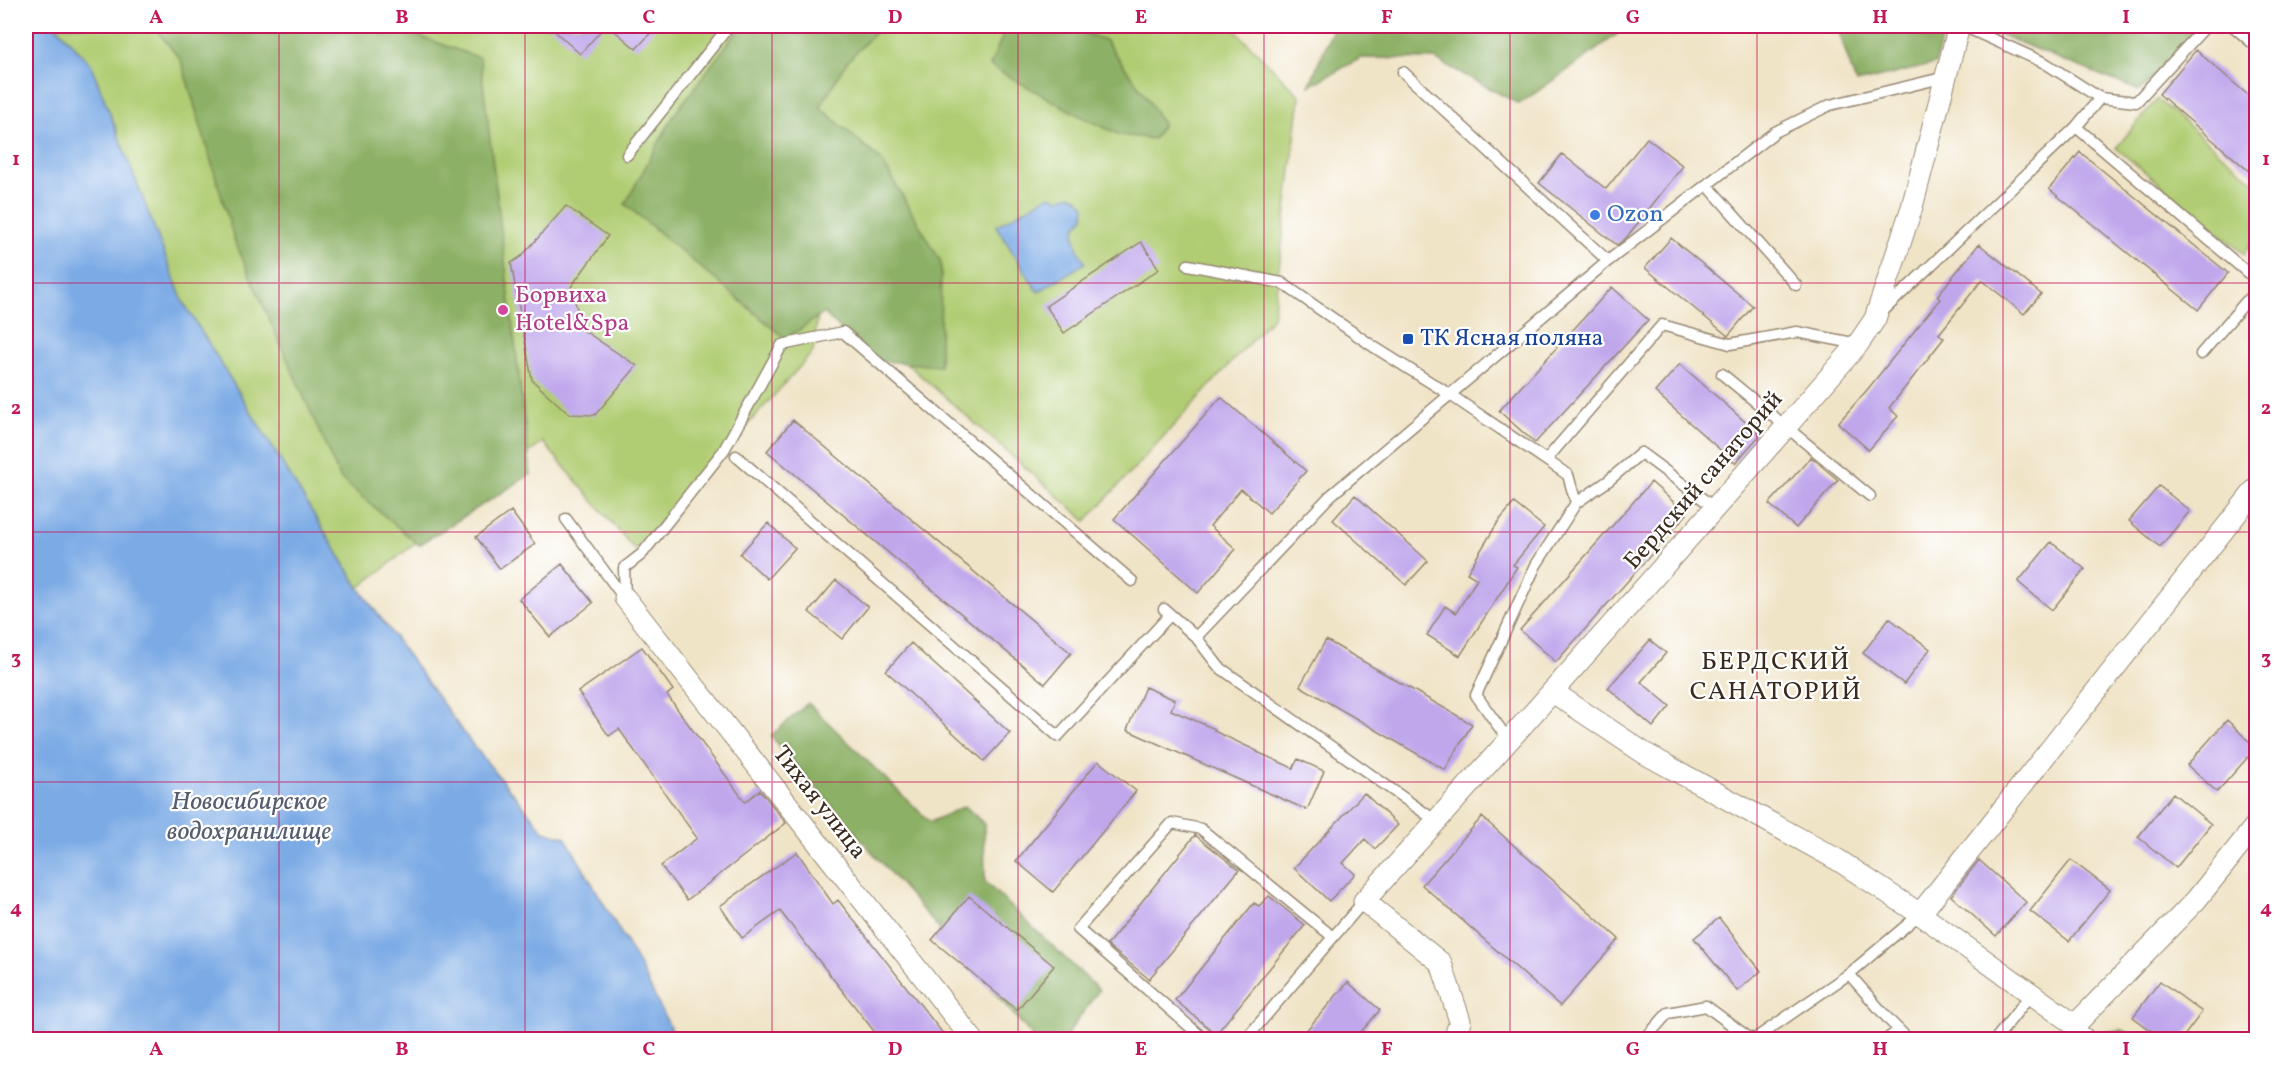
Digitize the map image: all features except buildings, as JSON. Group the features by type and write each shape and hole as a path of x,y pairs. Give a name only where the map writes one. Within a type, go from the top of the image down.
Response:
{"street":[{"name":"Бердский санаторий","path":"1364,901 1509,742 1858,344 1875,319 1911,207 1961,26"},
{"path":"1920,914 2256,489"},
{"name":"Тихая улица","path":"625,598 973,1040"},
{"path":"1553,692 1644,753 1838,860 1920,914 2075,1025 2196,900 2256,825"},
{"path":"1364,901 1441,963 1460,1021 1454,1040"}],"lane":[{"path":"627,155 729,26"},
{"path":"1961,26 2045,63 2100,98 2136,102 2206,26"},
{"path":"2233,26 2256,46"},
{"path":"1403,72 1608,261"},
{"path":"1196,637 1330,496 1608,261 1775,132 1830,105 1946,77"},
{"path":"1875,319 2076,127 2100,98"},
{"path":"2076,127 2248,273"},
{"path":"1708,186 1796,285"},
{"path":"1188,265 1282,283 1568,476 1576,503"},
{"path":"2201,354 2256,290"},
{"path":"1546,460 1662,326 1730,344 1797,332 1858,344"},
{"path":"625,598 624,568 642,554 724,450 782,345 843,332 1132,581"},
{"path":"1722,374 1870,496"},
{"path":"1509,742 1476,695 1536,566 1576,503 1608,481 1641,453 1715,508"},
{"path":"736,456 1058,736 1167,612 1196,637 1219,667 1437,821"},
{"path":"566,519 625,598"},
{"path":"1205,1040 1078,929 1172,824 1202,829 1333,937"},
{"path":"1245,1040 1364,901"},
{"path":"1644,1040 1668,1013 1706,1006 1752,1040 1849,974 1920,914"},
{"path":"1849,974 1909,1040"},
{"path":"1995,1040 2031,994"},
{"path":"2075,1025 2094,1040"},
{"path":"1887,1040 1899,1029"}],"green space":[{"name":"Борвиха Hotel&Spa","path":"56,26 1231,26 1300,96 1273,317 1086,521 821,288 813,352 635,550 543,442 359,588 183,302 91,65"},
{"path":"153,26 397,26 402,30 480,58 531,474 419,545 340,478 235,242 181,60"},
{"path":"741,26 881,26 846,63 820,107 882,161 941,262 940,366 871,360 824,313 786,339 625,204 674,115"},
{"path":"997,26 1062,26 1105,40 1163,124 1154,139 1120,135 1080,116 990,66 1005,30"},
{"path":"1334,26 1628,26 1519,104 1435,59 1361,58 1309,86"},
{"path":"1837,26 1945,26 1935,64 1856,83"},
{"path":"1978,26 2201,26 2140,91"},
{"path":"2157,99 2256,183 2256,238 2244,254 2116,148"},
{"path":"808,703 930,822 965,806 984,824 985,882 1099,990 1064,1039 1035,1039 771,736"},
{"path":"2121,1030 2142,1039 2050,1040 2051,1039"}],"water":[{"name":"Новосибирское водохранилище","path":"26,26 56,26 91,65 183,302 359,588 472,744 544,831 565,837 636,959 676,1039 26,1039"},
{"path":"1071,195 1077,197 1085,206 1084,217 1077,225 1074,234 1085,263 1038,292 996,226 1048,196 1059,199"}],"place":[{"name":"Ozon","path":"1595,215"},
{"name":"Борвиха Hotel&Spa","path":"503,310"},
{"name":"ТК Ясная поляна","path":"1408,339"}],"district":[{"name":"БЕРДСКИЙ САНАТОРИЙ","path":"1776,677"}]}
